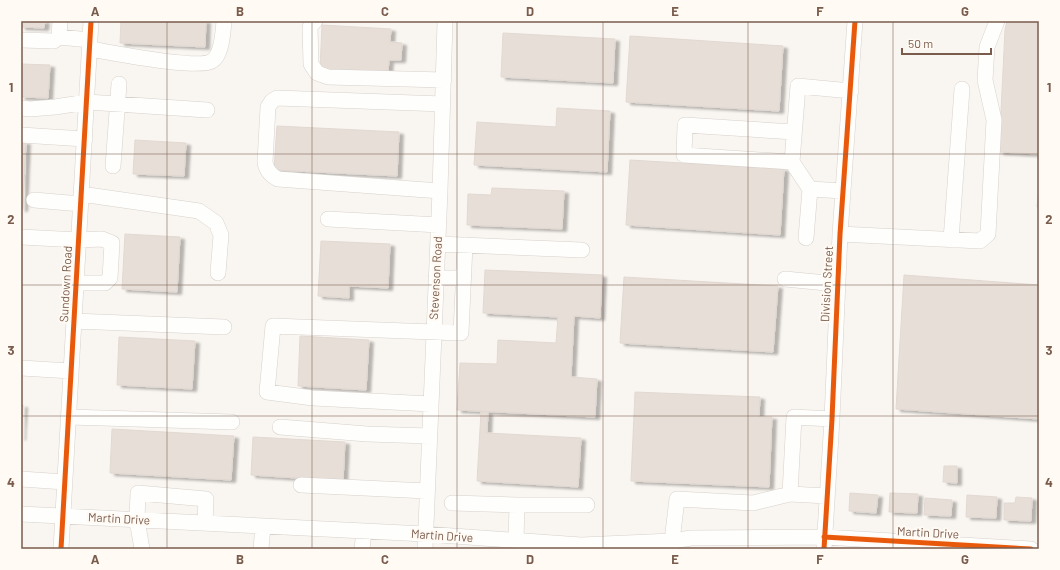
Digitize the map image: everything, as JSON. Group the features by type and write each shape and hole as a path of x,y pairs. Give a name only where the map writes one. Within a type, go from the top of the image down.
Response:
{"street":[{"path":"21,40 54,41 59,37 60,21"},
{"name":"Sundown Road","path":"61,549 91,21"},
{"path":"59,37 164,62 203,64 211,62 216,57 220,46 224,21"},
{"path":"315,21 310,27 311,64 317,73 328,77 444,80"},
{"name":"Stevenson Road","path":"425,542 439,225 445,21"},
{"name":"Division Street","path":"824,543 832,420 837,284 855,21"},
{"path":"840,234 980,241 988,234 994,120 985,80 987,47 998,21"},
{"path":"114,166 119,84"},
{"path":"806,238 810,189 792,162 798,86 851,91"},
{"path":"951,240 962,89"},
{"path":"440,191 278,179 270,174 266,169 265,162 268,107 272,101 277,98 443,104"},
{"path":"21,108 30,109 55,107 87,102 207,110"},
{"path":"792,162 684,155 685,125 794,132"},
{"path":"21,135 85,138"},
{"path":"810,189 843,191"},
{"path":"34,200 81,199 199,211 216,223 221,235 218,274"},
{"path":"328,219 439,225"},
{"path":"21,237 79,240 102,239 112,243 110,278 105,284 76,283"},
{"path":"438,244 582,250"},
{"path":"431,404 313,398 267,392 273,326 461,333 465,245"},
{"path":"436,278 464,278"},
{"path":"785,279 837,284"},
{"path":"74,321 224,327"},
{"path":"21,368 71,372"},
{"path":"69,417 232,422"},
{"path":"790,494 794,417 832,420"},
{"path":"280,427 367,434 429,436"},
{"path":"21,479 65,482"},
{"path":"301,485 427,491"},
{"path":"142,549 137,520 138,493 206,499 205,523"},
{"path":"671,545 677,499 753,502 790,494 827,496"},
{"path":"452,503 587,505"},
{"path":"516,541 517,505"},
{"name":"Martin Drive","path":"21,514 364,531 425,542 488,544 516,541 546,546 606,546 671,545 691,538 731,543 824,543 1031,549"},
{"path":"261,549 263,526"},
{"path":"362,549 364,531"}],"building":[{"path":"21,21 45,21 44,28 21,27"},
{"path":"121,21 206,21 205,47 120,43"},
{"path":"1007,21 1039,21 1039,154 999,152 1005,30"},
{"path":"322,25 391,29 390,42 402,43 401,60 389,60 388,73 320,69"},
{"path":"503,33 615,39 613,83 501,77"},
{"path":"630,36 783,46 779,111 626,102"},
{"path":"21,64 50,65 48,98 21,97"},
{"path":"557,108 610,111 607,172 474,165 477,122 556,127"},
{"path":"277,126 399,132 397,176 274,170"},
{"path":"135,140 186,143 184,176 133,174"},
{"path":"21,142 26,142 23,209 21,209"},
{"path":"630,160 784,169 780,235 626,225"},
{"path":"492,188 564,191 562,229 467,225 468,194 491,195"},
{"path":"1039,190 1039,207 1037,207"},
{"path":"125,234 180,237 177,292 122,289"},
{"path":"321,241 390,244 388,288 349,286 349,298 318,296"},
{"path":"485,270 602,275 600,318 574,316 571,377 597,379 595,417 457,410 460,363 497,364 498,340 556,343 558,317 483,313"},
{"path":"904,275 1039,285 1039,419 896,409"},
{"path":"624,277 778,286 773,352 620,343"},
{"path":"300,336 369,340 366,390 298,386"},
{"path":"119,337 195,341 192,389 117,385"},
{"path":"635,392 760,397 759,417 772,417 769,487 631,481"},
{"path":"21,405 23,405 21,438"},
{"path":"481,412 488,412 487,433 581,438 578,487 477,481"},
{"path":"112,429 234,436 231,480 110,473"},
{"path":"253,437 345,442 343,481 251,475"},
{"path":"944,466 957,466 957,483 943,482"},
{"path":"850,493 878,495 876,513 849,511"},
{"path":"890,493 918,494 917,513 889,512"},
{"path":"967,495 997,497 996,518 966,517"},
{"path":"1016,497 1032,498 1031,521 1004,520 1004,503 1015,503"},
{"path":"925,498 952,500 951,516 924,515"}],"cycle path":[{"path":"61,549 91,21"},
{"path":"824,549 832,419 840,234 855,21"},
{"path":"824,537 1031,549"}]}
